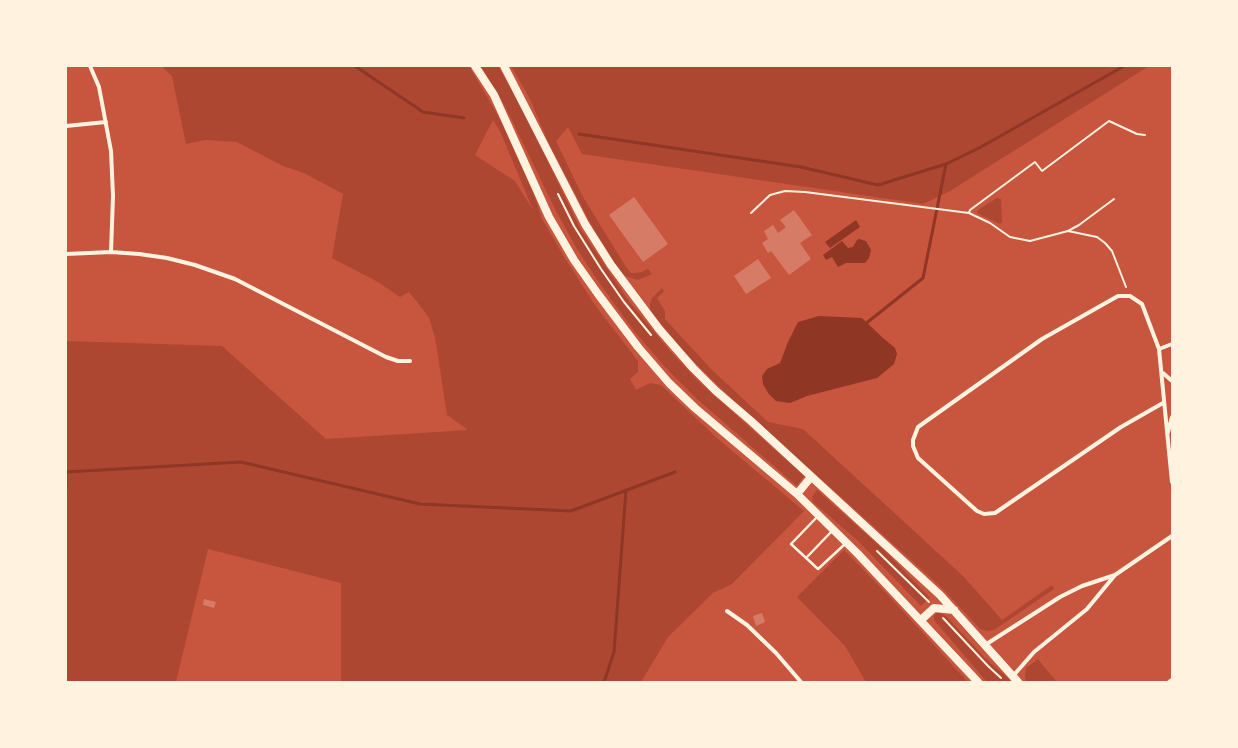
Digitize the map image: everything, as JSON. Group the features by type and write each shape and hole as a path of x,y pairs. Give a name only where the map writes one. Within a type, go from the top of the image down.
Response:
{"main road":[{"path":"475,66 497,101 549,217 574,260 638,347 669,383 695,408 797,494 834,530 921,620 978,682"},
{"path":"504,66 585,224 625,284 659,329 693,368 940,595 1015,679"},
{"path":"797,494 811,477"},
{"path":"921,620 934,608 954,610"}],"street":[{"path":"90,66 99,87 111,151 113,184 111,252"},
{"path":"66,126 106,122"},
{"path":"66,254 111,252 167,258 219,273 250,287 386,357 398,361 410,361"},
{"path":"1164,403 1122,427 995,513 984,514 977,511 918,458 913,446 913,440 918,427 1042,339 1118,296 1130,296 1142,304 1159,349 1172,482"},
{"path":"1159,349 1172,344"},
{"path":"1162,373 1172,381"},
{"path":"1167,436 1172,417"},
{"path":"985,645 1060,597 1082,586 1115,575 1172,536"},
{"path":"1015,679 1034,652 1087,609 1115,575"},
{"path":"727,611 747,625 776,653 801,682"}],"lane":[{"path":"818,515 791,544 818,570 846,542"},
{"path":"806,558 834,530"}],"path":[{"path":"969,213 970,210 1035,162 1042,171 1109,121 1137,134 1145,135"},
{"path":"751,213 770,195 785,191 969,213 990,223 1005,234 1017,240 1030,241 1068,231 1079,225 1114,199"},
{"path":"1068,231 1097,237 1106,242 1112,251 1126,287"},
{"path":"943,618 988,666 1006,682"}],"shaded area":[{"path":"161,66 469,66 500,119 534,194 542,219 595,305 638,361 638,372 630,379 636,390 650,383 661,385 718,439 804,511 732,584 713,593 668,637 641,682 341,682 341,583 208,549 176,682 66,682 66,341 222,346 326,439 468,430 447,415 435,337 429,318 418,303 409,292 400,297 378,282 332,258 343,194 304,173 283,166 237,142 205,140 186,144 172,76","holes":["493,120 500,131 533,210 515,181 475,155"]},
{"path":"481,66 498,66 519,102 580,228 628,300 669,350 699,382 804,476 797,486 698,400 666,368 634,331 577,249 556,211 506,108"},
{"path":"511,66 1149,66 950,191 923,204 582,154 568,127 556,141 583,197 626,267 631,273 642,272 648,269 652,274 638,280 625,276 614,263 594,230 550,146 529,97"},
{"path":"997,198 1001,199 1002,222 1000,224 977,213 978,210"},
{"path":"856,220 860,227 830,248 825,242"},
{"path":"859,239 866,241 871,250 869,258 865,263 846,263 838,267 832,257 826,260 823,255 842,241 848,248 853,247"},
{"path":"662,288 664,291 657,298 665,311 665,319 712,370 768,422 803,429 964,577 1002,620 1052,585 1054,589 994,630 987,631 980,629 941,587 733,400 686,354 650,310 652,298"},
{"path":"819,316 862,318 895,348 897,354 894,364 877,378 807,396 790,403 776,401 768,393 763,384 762,376 767,369 780,363 798,322"},
{"path":"817,490 884,550 930,598 921,606 857,540 813,502 812,497"},
{"path":"844,550 887,594 968,682 866,682 845,646 797,597"},
{"path":"938,612 946,616 984,657 1012,682 987,682 934,620 934,616"},
{"path":"1038,659 1057,682 1026,682 1026,668"}],"building":[{"path":"634,197 668,244 643,262 609,215"},
{"path":"794,210 812,235 800,243 811,259 789,275 771,251 768,253 762,243 768,239 764,231 773,225 778,233 786,227 780,220"},
{"path":"758,259 771,278 746,294 734,276"},
{"path":"204,599 216,602 214,608 203,605"},
{"path":"762,613 765,622 756,626 753,616"}],"waterway":[{"path":"355,66 423,112 464,118"},
{"path":"864,325 923,278 946,164 981,147 1124,66"},
{"path":"579,134 801,167 878,185 946,164"},
{"path":"66,472 241,462 420,504 571,511 675,472"},
{"path":"66,472 66,488"},
{"path":"604,682 614,652 626,490"}]}
